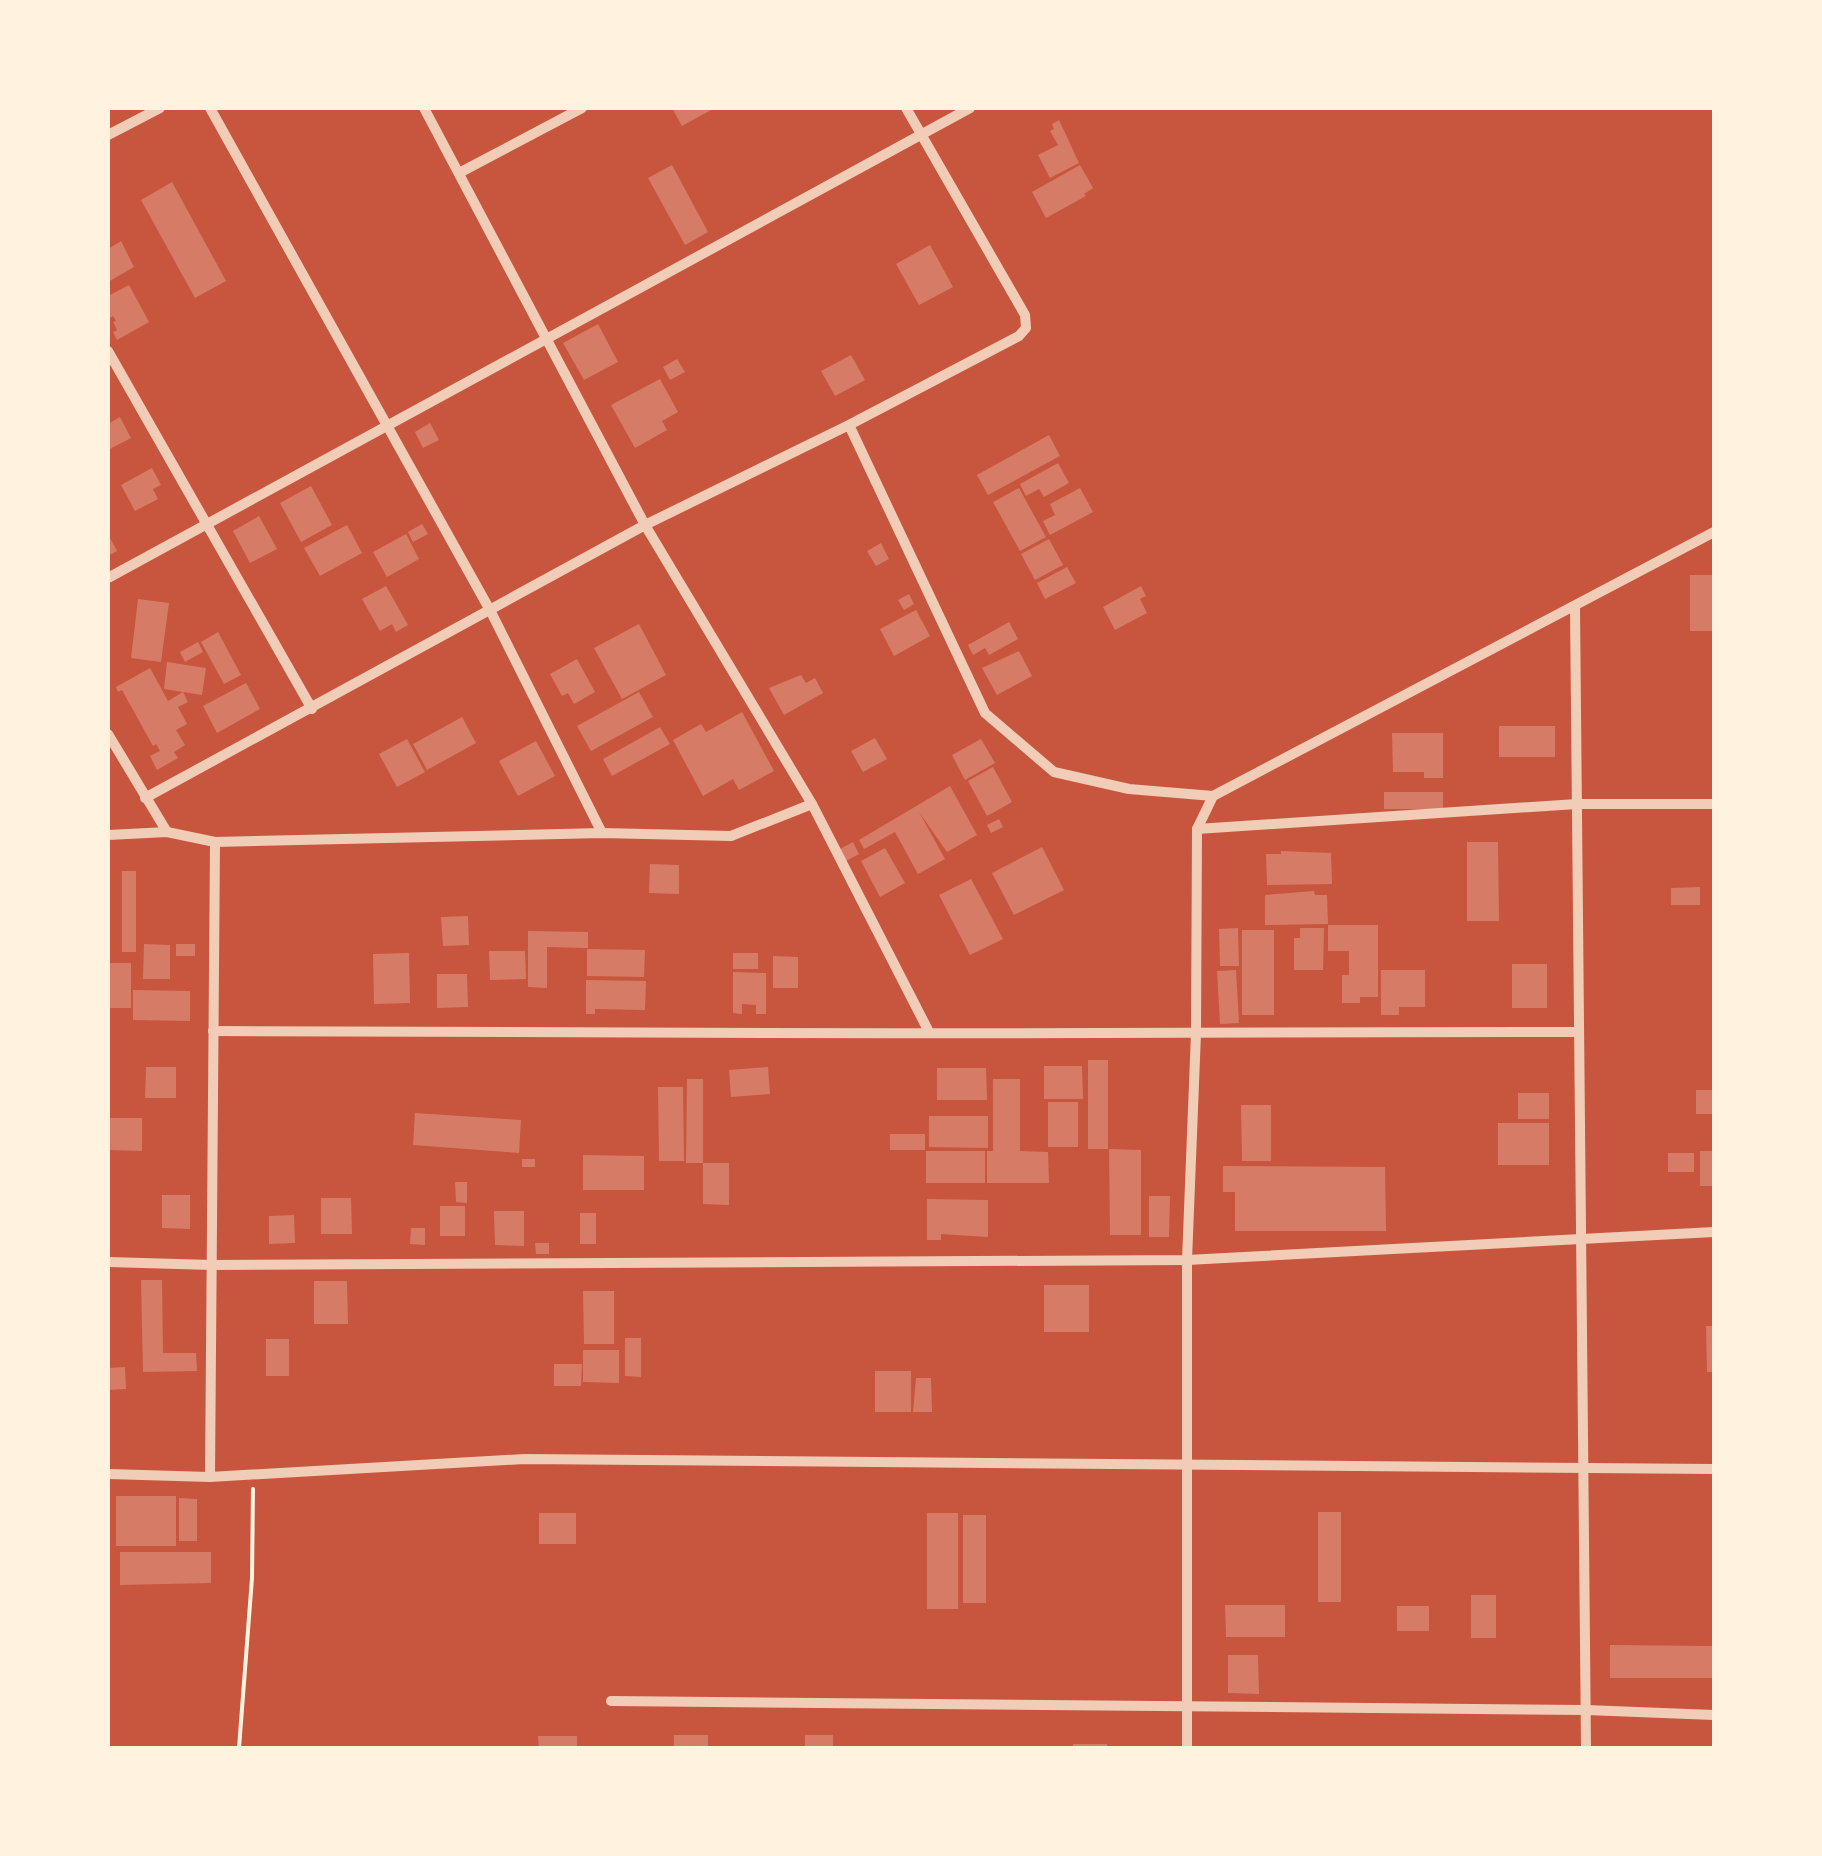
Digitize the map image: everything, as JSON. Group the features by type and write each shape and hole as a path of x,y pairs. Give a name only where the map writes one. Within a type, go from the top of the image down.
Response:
{"street":[{"path":"108,135 160,108"},
{"path":"210,108 491,612 602,833"},
{"path":"424,108 645,525 812,804 929,1032"},
{"path":"458,173 582,108"},
{"path":"144,798 645,525 849,425 1018,336 1026,328 1024,314 906,108"},
{"path":"108,578 970,108"},
{"path":"108,351 312,709"},
{"path":"849,425 985,713 1054,772 1129,789 1213,796 1714,532"},
{"path":"1575,607 1586,1748"},
{"path":"108,734 167,832"},
{"path":"1187,1748 1188,1260 1196,1033 1197,829 1213,796"},
{"path":"108,835 167,832 215,842 602,833 731,836 812,804"},
{"path":"1197,829 1577,804 1714,804"},
{"path":"210,1476 215,842"},
{"path":"213,1031 669,1036 1579,1032"},
{"path":"108,1262 212,1265 1188,1260 1714,1232"},
{"path":"108,1474 210,1476 524,1460 1714,1469"},
{"path":"611,1701 1586,1710 1714,1716"}],"path":[{"path":"239,1748 252,1578 254,1474"}],"building":[{"path":"672,108 709,108 711,110 682,126"},
{"path":"1059,120 1079,163 1050,178 1038,155 1058,145 1050,131"},
{"path":"672,165 708,232 685,245 648,178"},
{"path":"1080,165 1093,188 1046,218 1032,192"},
{"path":"172,182 226,281 195,298 141,200"},
{"path":"121,241 134,267 108,282 108,249"},
{"path":"930,245 953,287 919,305 896,264"},
{"path":"129,285 149,322 117,340 113,332 117,330 113,322 116,321 113,316 108,319 108,296"},
{"path":"598,324 618,362 584,380 563,343"},
{"path":"851,355 865,380 835,396 821,371"},
{"path":"677,359 685,372 670,380 663,367"},
{"path":"660,379 678,412 662,421 667,430 635,448 611,405"},
{"path":"120,417 131,438 108,450 108,424"},
{"path":"430,423 439,440 423,448 415,432"},
{"path":"1049,435 1060,456 988,495 977,475"},
{"path":"1058,463 1069,483 1044,497 1039,489 1026,496 1020,484"},
{"path":"152,468 161,485 153,489 158,499 135,511 121,485"},
{"path":"311,486 332,525 301,542 280,503"},
{"path":"1019,488 1046,537 1020,551 993,502"},
{"path":"1080,488 1093,512 1050,535 1043,521 1055,515 1050,504"},
{"path":"259,516 277,549 250,563 233,531"},
{"path":"422,524 428,534 413,542 408,532"},
{"path":"347,525 362,553 320,576 304,548"},
{"path":"108,534 117,551 108,556"},
{"path":"406,534 419,559 387,577 373,552"},
{"path":"1049,539 1063,565 1035,580 1021,554"},
{"path":"881,543 889,559 876,566 867,551"},
{"path":"1067,567 1076,583 1045,599 1037,583"},
{"path":"1690,575 1714,575 1714,631 1690,631"},
{"path":"386,586 408,625 396,632 392,624 380,631 362,599"},
{"path":"1141,586 1146,596 1140,599 1147,613 1115,630 1103,607"},
{"path":"909,594 914,604 904,610 898,600"},
{"path":"138,599 169,603 161,662 131,658"},
{"path":"916,610 930,636 894,656 880,629"},
{"path":"1009,622 1018,639 989,655 985,648 973,655 968,645"},
{"path":"639,624 666,675 622,699 594,648"},
{"path":"218,632 241,675 224,684 201,642"},
{"path":"198,642 203,652 185,662 180,652"},
{"path":"1019,651 1032,676 997,695 982,668"},
{"path":"577,659 595,692 574,704 568,693 562,696 550,674"},
{"path":"167,662 206,668 202,695 164,689"},
{"path":"150,668 168,701 183,692 188,702 178,707 187,724 176,730 185,745 174,752 178,758 157,770 150,756 160,751 156,744 153,746 122,690 118,692 116,687"},
{"path":"801,675 806,683 815,678 823,693 784,715 769,688"},
{"path":"246,683 260,709 217,733 203,706"},
{"path":"639,692 653,717 591,751 577,726"},
{"path":"742,712 774,771 739,790 733,779 703,796 673,740 701,724 706,732"},
{"path":"462,717 476,743 427,770 413,744"},
{"path":"1499,726 1555,726 1555,757 1499,757"},
{"path":"660,727 670,744 612,776 603,759"},
{"path":"1392,733 1443,733 1443,778 1424,778 1424,772 1393,772"},
{"path":"875,738 887,759 863,772 851,751"},
{"path":"407,739 425,772 397,787 379,754"},
{"path":"981,739 995,763 965,780 952,755"},
{"path":"536,741 555,776 518,796 499,761"},
{"path":"993,767 1012,802 987,816 968,781"},
{"path":"950,786 977,835 947,852 919,812 945,859 918,874 895,832 864,849 859,840"},
{"path":"1384,792 1443,792 1443,809 1384,809"},
{"path":"999,819 1003,827 991,833 987,825"},
{"path":"853,842 859,854 846,861 840,849"},
{"path":"1467,842 1498,842 1499,921 1467,921"},
{"path":"1042,847 1064,890 1014,915 992,873"},
{"path":"885,848 905,883 880,897 861,861"},
{"path":"1331,853 1332,884 1267,885 1266,854"},
{"path":"650,864 679,865 679,894 649,893"},
{"path":"122,871 136,871 136,952 122,952"},
{"path":"971,879 1003,939 970,955 939,895"},
{"path":"1700,887 1700,905 1671,905 1671,888"},
{"path":"1314,891 1315,895 1327,895 1328,924 1265,925 1265,895"},
{"path":"468,916 469,945 443,946 441,917"},
{"path":"1328,925 1378,925 1378,997 1342,1003 1342,975 1349,975 1349,951 1328,951"},
{"path":"1238,928 1239,966 1220,966 1219,929"},
{"path":"1300,928 1324,928 1323,970 1294,970 1294,938 1300,938"},
{"path":"1242,930 1274,930 1274,1015 1242,1015"},
{"path":"528,931 588,932 588,948 547,947 547,988 528,987"},
{"path":"144,944 170,945 170,979 143,979"},
{"path":"176,944 195,944 195,956 176,956"},
{"path":"587,949 645,950 644,977 587,976"},
{"path":"489,951 525,951 526,979 490,980"},
{"path":"409,953 410,1003 374,1004 373,954"},
{"path":"733,953 758,953 758,969 733,969"},
{"path":"773,956 798,957 798,988 773,988"},
{"path":"108,963 131,963 131,1008 108,1008"},
{"path":"1512,964 1547,964 1547,1008 1512,1008"},
{"path":"1236,970 1239,1023 1220,1024 1217,971"},
{"path":"1381,970 1425,970 1425,1007 1399,1007 1399,1015 1381,1015"},
{"path":"733,972 766,973 766,1014 756,1014 756,1005 742,1004 742,1014 733,1013"},
{"path":"437,974 467,974 468,1007 437,1008"},
{"path":"586,980 646,981 645,1010 595,1009 595,1014 586,1014"},
{"path":"133,990 190,991 190,1021 133,1020"},
{"path":"1088,1060 1108,1060 1108,1149 1088,1149"},
{"path":"1044,1066 1082,1066 1083,1099 1044,1099"},
{"path":"146,1067 176,1067 176,1098 145,1098"},
{"path":"768,1067 770,1094 731,1097 729,1070"},
{"path":"937,1068 986,1068 987,1100 937,1100"},
{"path":"687,1079 703,1079 703,1163 686,1163"},
{"path":"993,1079 1020,1079 1020,1151 1048,1152 1049,1183 987,1183 987,1151 993,1151"},
{"path":"658,1087 683,1087 684,1161 659,1161"},
{"path":"1696,1090 1714,1090 1714,1114 1696,1114"},
{"path":"1518,1093 1549,1093 1549,1119 1518,1119"},
{"path":"1048,1102 1078,1102 1078,1147 1048,1147"},
{"path":"1241,1105 1271,1105 1271,1161 1242,1161"},
{"path":"415,1113 521,1120 519,1153 413,1145"},
{"path":"929,1116 988,1116 988,1148 929,1147"},
{"path":"108,1118 142,1118 142,1151 108,1150"},
{"path":"1498,1123 1549,1123 1549,1165 1498,1165"},
{"path":"890,1134 925,1134 925,1150 890,1150"},
{"path":"1109,1149 1141,1150 1141,1235 1110,1235"},
{"path":"926,1151 985,1151 985,1183 926,1183"},
{"path":"1700,1151 1714,1151 1714,1186 1700,1186"},
{"path":"1668,1153 1694,1153 1694,1172 1668,1172"},
{"path":"583,1155 644,1156 644,1190 583,1190"},
{"path":"522,1159 535,1159 535,1167 522,1167"},
{"path":"703,1163 729,1163 729,1205 703,1204"},
{"path":"1223,1166 1385,1167 1386,1231 1235,1231 1235,1192 1223,1192"},
{"path":"455,1182 467,1182 467,1203 456,1202"},
{"path":"162,1195 190,1195 190,1229 162,1228"},
{"path":"1149,1196 1170,1196 1169,1237 1149,1237"},
{"path":"321,1198 351,1198 352,1234 321,1234"},
{"path":"927,1199 988,1200 988,1237 941,1234 941,1240 927,1240"},
{"path":"440,1206 465,1206 465,1236 440,1236"},
{"path":"494,1211 524,1211 524,1246 495,1245"},
{"path":"580,1213 596,1213 596,1244 580,1244"},
{"path":"294,1215 295,1243 269,1244 269,1216"},
{"path":"411,1228 425,1228 425,1245 410,1244"},
{"path":"535,1243 549,1243 549,1254 536,1254"},
{"path":"141,1280 162,1280 163,1353 196,1353 197,1371 143,1372"},
{"path":"314,1281 347,1281 348,1324 314,1324"},
{"path":"1044,1285 1089,1285 1089,1332 1044,1332"},
{"path":"583,1291 614,1291 614,1344 584,1344"},
{"path":"1706,1326 1714,1326 1714,1372 1707,1372"},
{"path":"625,1338 641,1338 641,1377 625,1376"},
{"path":"266,1339 289,1339 289,1376 266,1376"},
{"path":"583,1350 619,1350 619,1383 583,1382"},
{"path":"554,1364 582,1364 581,1386 554,1386"},
{"path":"125,1367 126,1389 108,1390 108,1368"},
{"path":"875,1371 911,1371 911,1412 875,1412"},
{"path":"916,1378 931,1378 932,1412 913,1412"},
{"path":"116,1496 176,1496 176,1546 116,1546"},
{"path":"179,1498 197,1499 197,1541 179,1541"},
{"path":"1318,1512 1341,1512 1341,1602 1318,1602"},
{"path":"539,1513 576,1513 576,1544 539,1544"},
{"path":"927,1513 958,1513 958,1609 927,1609"},
{"path":"963,1515 986,1515 986,1603 963,1603"},
{"path":"120,1552 211,1552 211,1583 120,1585"},
{"path":"1471,1595 1496,1595 1496,1638 1471,1638"},
{"path":"1225,1605 1285,1605 1285,1637 1226,1637"},
{"path":"1397,1606 1429,1606 1429,1631 1397,1631"},
{"path":"1610,1645 1714,1646 1714,1678 1610,1678"},
{"path":"1228,1655 1258,1655 1259,1694 1228,1693"},
{"path":"674,1735 708,1735 708,1748 674,1748"},
{"path":"805,1735 833,1735 833,1748 805,1748"},
{"path":"538,1736 577,1736 577,1748 539,1748"},
{"path":"1073,1744 1107,1744 1107,1748 1073,1748"}]}
